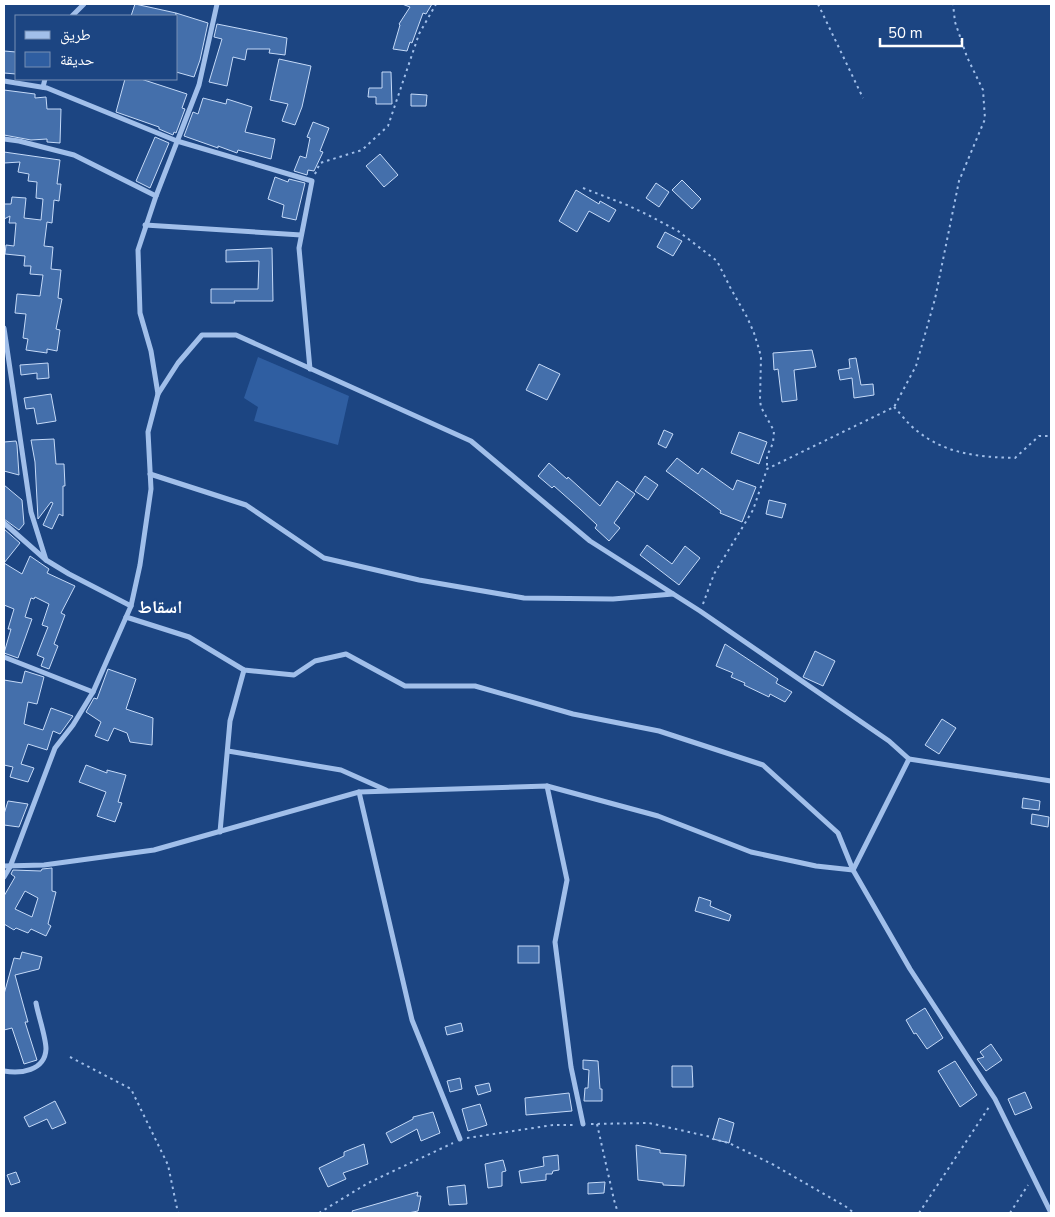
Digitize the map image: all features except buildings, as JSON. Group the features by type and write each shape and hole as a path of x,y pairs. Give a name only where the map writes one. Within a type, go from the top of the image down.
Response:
{"street":[{"path":"73,15 84,4"},
{"path":"158,394 151,351 140,313 138,250 156,196 199,85 217,4"},
{"path":"43,87 45,80"},
{"path":"4,81 43,87 177,141 312,180 300,248 310,369"},
{"path":"4,139 74,155 156,196"},
{"path":"146,225 301,235"},
{"path":"4,328 31,512 46,560"},
{"path":"4,877 55,748 73,725 93,692 131,606 143,546 151,490 148,432 158,394 178,363 202,335 236,335 470,441 590,541 700,611 889,741 909,759 1051,781"},
{"path":"150,474 246,505 324,558 419,580 524,598 613,599 673,594"},
{"path":"4,523 46,560 131,606"},
{"path":"126,618 189,637 244,670 294,676 315,661 346,654 406,686 475,686 573,714 659,731 763,765 838,833 853,870 910,970 995,1098 1051,1213"},
{"path":"4,657 93,692"},
{"path":"220,832 230,721 244,670"},
{"path":"228,751 341,770 389,791"},
{"path":"853,870 909,759"},
{"path":"7,866 44,865 154,850 360,792 547,786 658,816 751,852 816,866 853,870"},
{"path":"547,786 566,880 556,942 571,1067 583,1124"},
{"path":"360,792 412,1020 460,1139"},
{"path":"4,1071 28,1072 41,1063 46,1050 36,1003"}],"path":[{"path":"312,180 320,163 362,150 388,126 419,34 436,4"},
{"path":"818,4 863,98"},
{"path":"767,469 894,407 916,366 935,299 959,181 985,119 983,90 955,22 953,4"},
{"path":"583,188 628,205 678,231 717,261 747,317 759,349 761,357 760,400 774,431 773,443 767,456 767,469 753,510 714,574 700,611"},
{"path":"894,407 916,430 948,449 978,457 1015,458 1039,436 1051,436"},
{"path":"70,1057 131,1089 168,1165 178,1213"},
{"path":"919,1213 995,1098"},
{"path":"319,1213 368,1183 460,1139 553,1125 649,1123 729,1143 774,1165 854,1213"},
{"path":"597,1124 618,1213"},
{"path":"1010,1213 1033,1177"}],"green space":[{"path":"258,357 349,396 338,445 254,421 258,407 244,398"}],"district":[{"name":"اسقاط","path":"160,607"}]}
